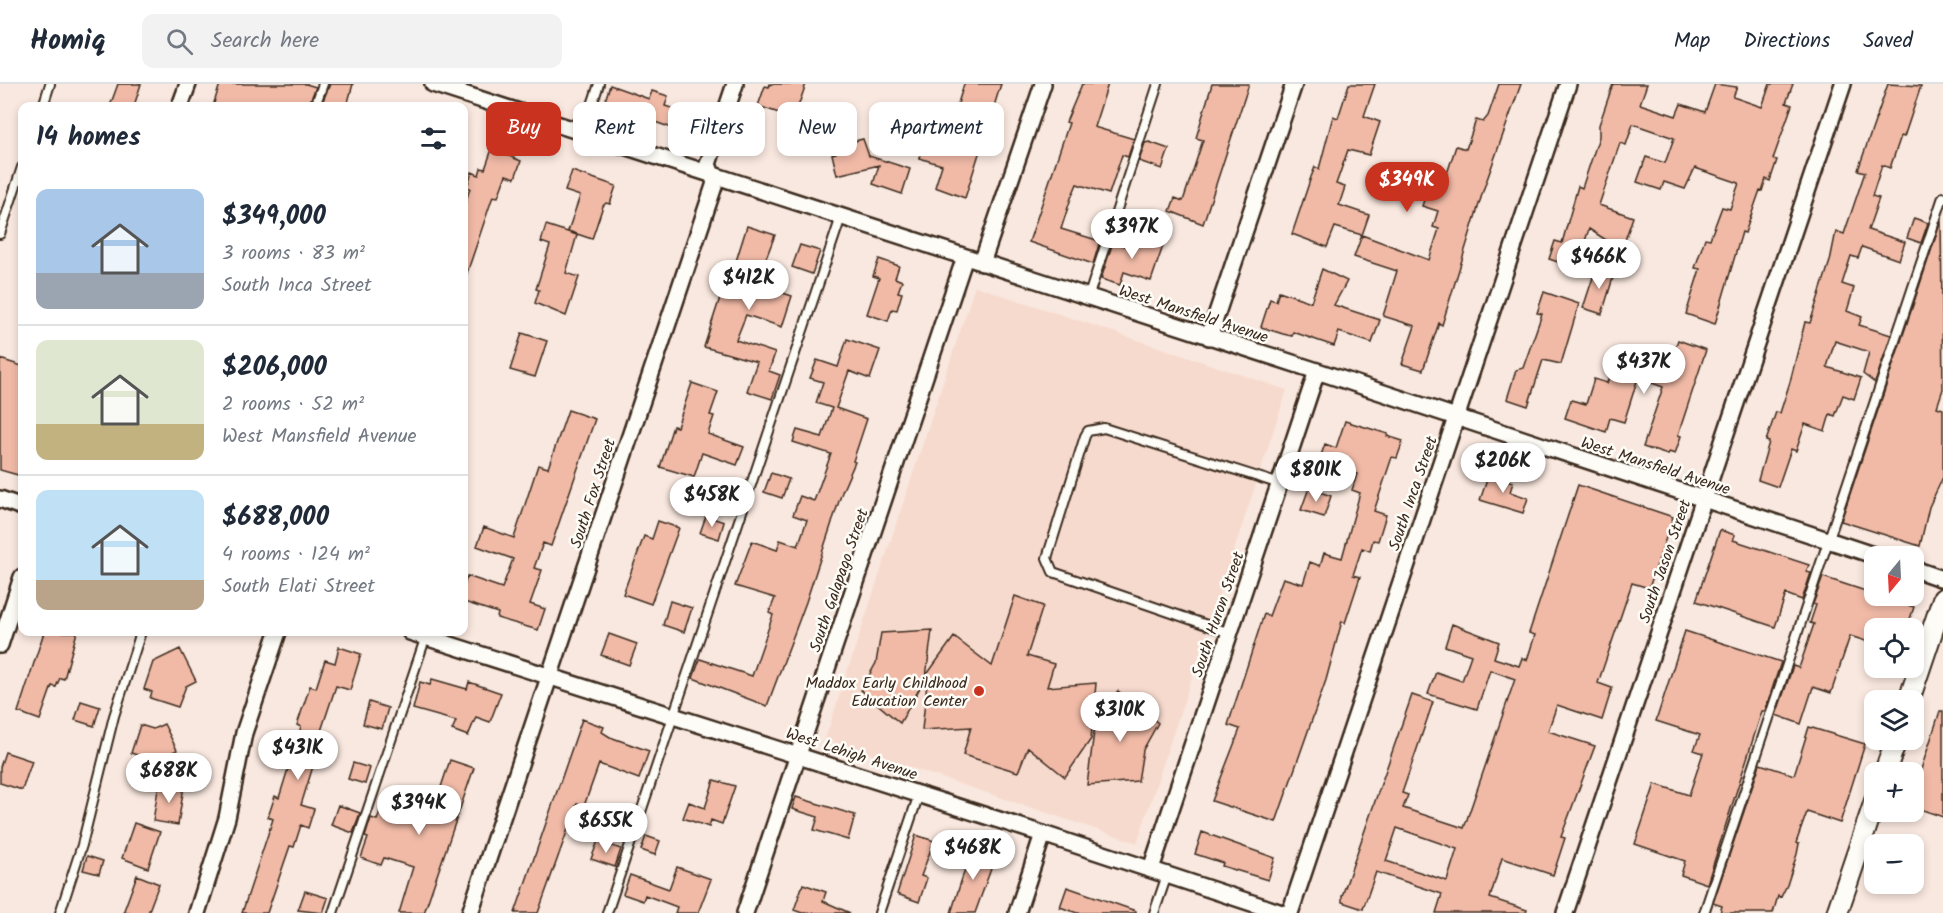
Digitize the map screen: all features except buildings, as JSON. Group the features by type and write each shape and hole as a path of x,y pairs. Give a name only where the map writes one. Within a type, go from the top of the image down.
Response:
{"street":[{"path":"181,102 188,84"},
{"name":"West Mansfield Avenue","path":"433,84 457,94 573,129"},
{"name":"South Fox Street","path":"470,913 715,183 708,164 735,84"},
{"path":"982,263 1043,84"},
{"path":"1209,337 1294,84"},
{"name":"South Inca Street","path":"1290,913 1568,84"},
{"name":"South Jason Street","path":"1565,913 1843,84"},
{"name":"West Mansfield Avenue","path":"656,156 1864,552"},
{"name":"South Galapago Street","path":"745,913 965,257"},
{"name":"South Huron Street","path":"1151,869 1317,371"},
{"path":"0,499 18,506"},
{"path":"1924,572 1943,579"},
{"path":"0,645 18,589"},
{"path":"1912,690 1943,599"},
{"path":"197,913 227,818 244,733 277,636"},
{"name":"West Lehigh Avenue","path":"426,636 1282,913"},
{"path":"1837,913 1868,822"},
{"path":"1017,913 1043,834"}],"lane":[{"path":"44,102 50,84"},
{"path":"316,102 323,84"},
{"path":"593,102 599,84"},
{"path":"1088,297 1158,84"},
{"path":"0,234 18,179"},
{"path":"1704,913 1943,197"},
{"path":"607,913 841,217"},
{"path":"1230,633 1053,572 1047,558 1085,436 1088,431 1104,428 1280,484"},
{"path":"60,913 82,844 114,716 140,636"},
{"path":"333,913 426,636"},
{"path":"879,913 919,794"},
{"path":"1154,913 1167,874"}],"shaded area":[{"path":"975,286 1287,390 1137,843 825,739"}],"place":[{"name":"Maddox Early Childhood Education Center","path":"979,691"}]}
